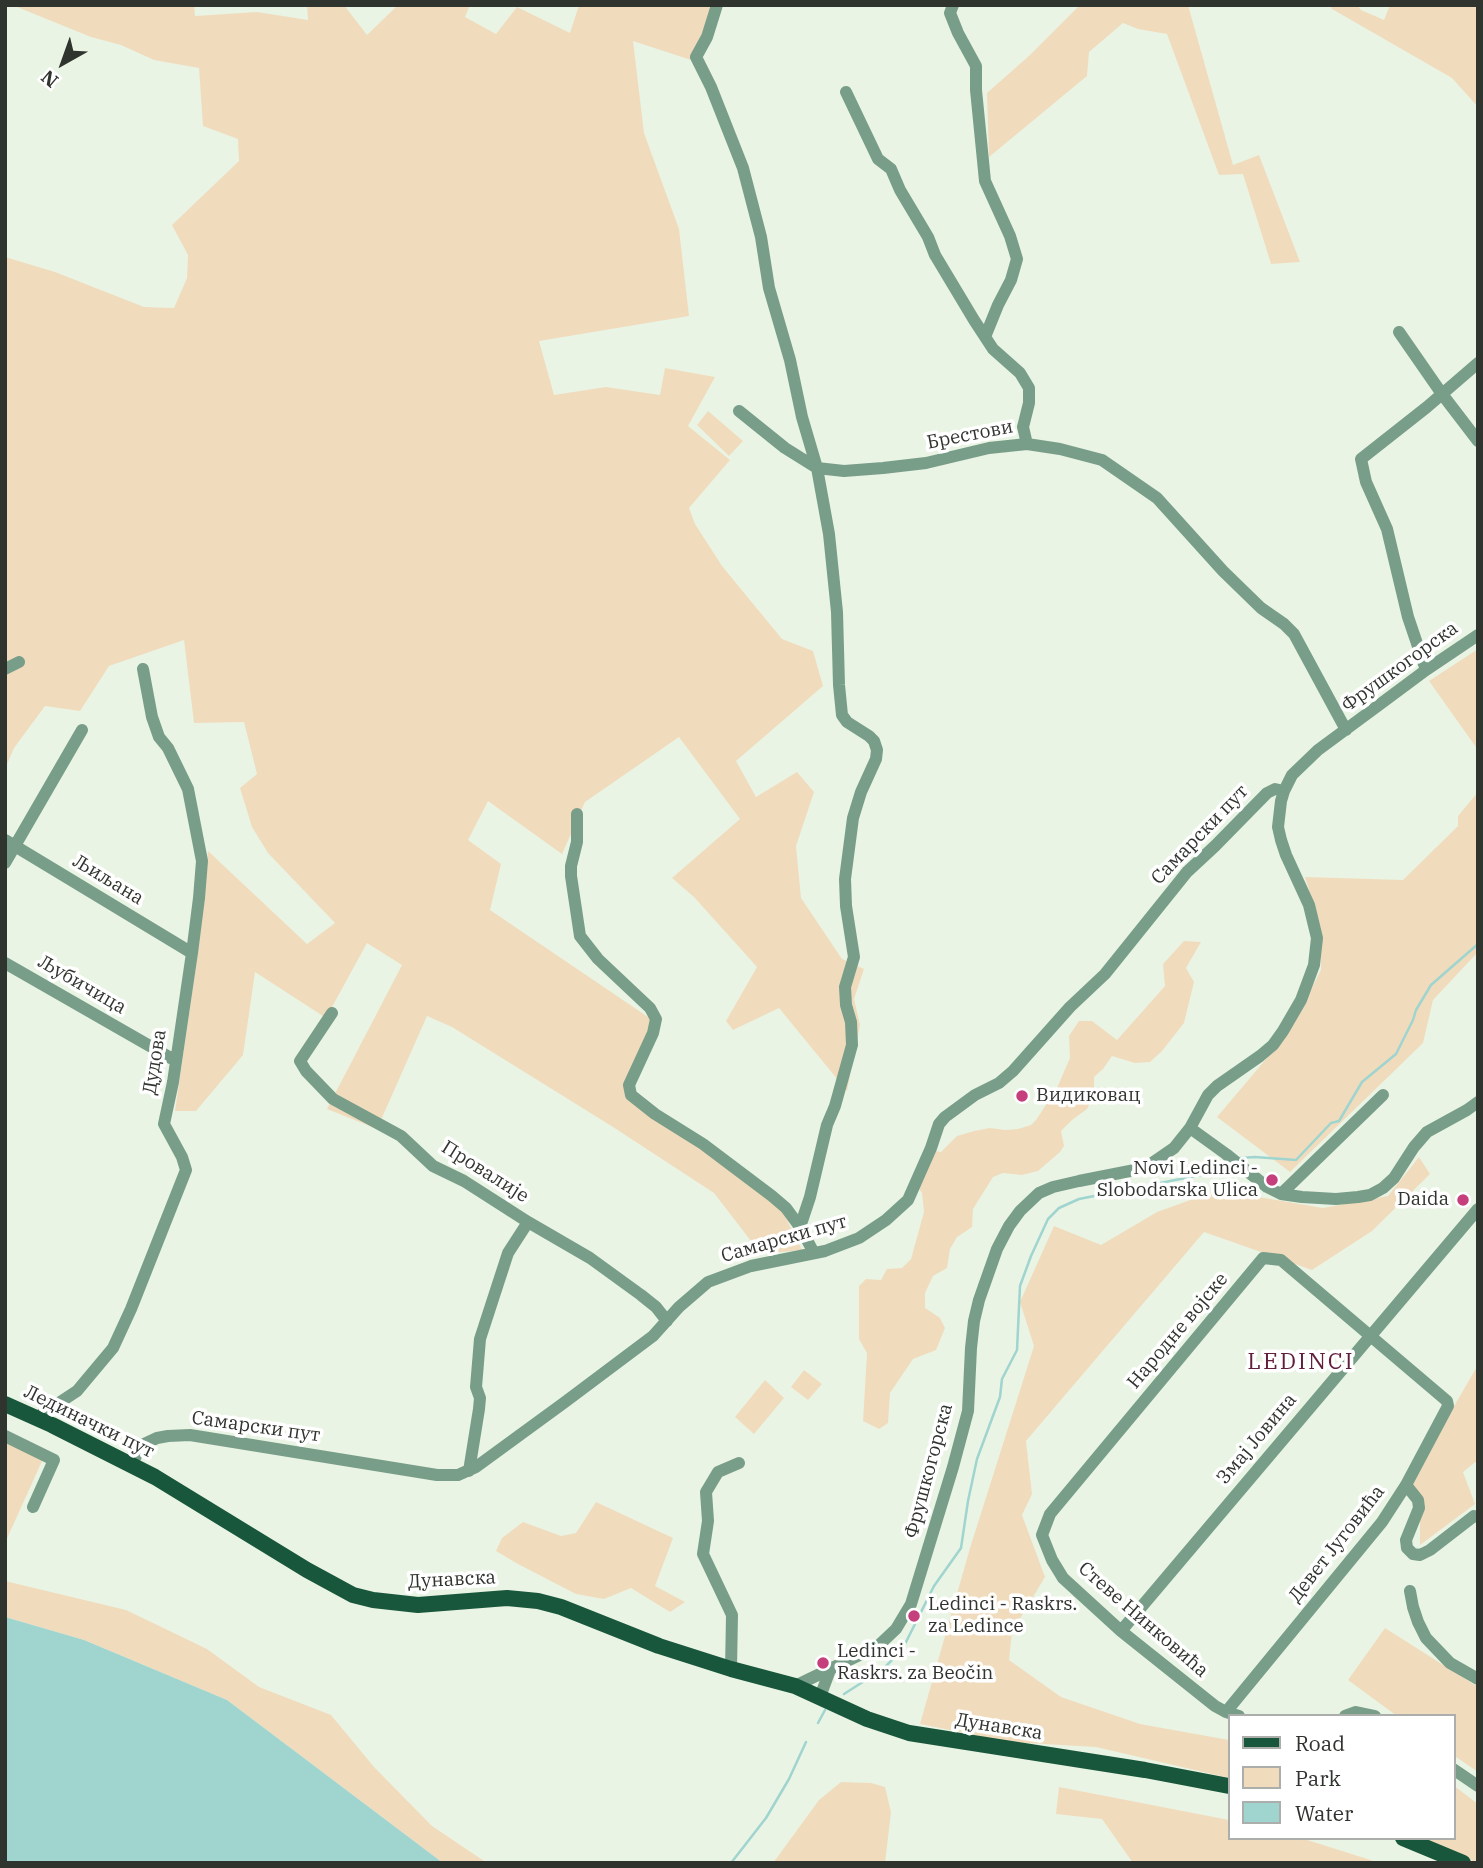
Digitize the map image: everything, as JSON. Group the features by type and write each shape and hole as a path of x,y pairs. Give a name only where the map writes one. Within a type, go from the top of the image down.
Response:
{"main road":[{"name":"Лединачки пут","path":"5,1404 155,1477"},
{"name":"Дунавска","path":"155,1477 353,1595 384,1602 418,1605 507,1598 538,1601 561,1607 659,1646 795,1686 867,1720 916,1735 1145,1770 1228,1786"},
{"path":"1408,1840 1463,1863"}],"street":[{"path":"718,5 707,37 696,57 743,168 761,237 769,288 817,468 829,534 837,612 842,715 847,722 869,736 877,750 853,818 845,879 846,906 854,957 845,987 852,1045 800,1227"},
{"path":"953,5 950,13 976,66 985,180 1010,236 1017,259 1011,280 985,337"},
{"path":"846,92 878,159 891,169 935,255 985,337 993,349 1020,373 1028,388 1029,403 1023,427 1027,444"},
{"path":"1399,332 1478,441"},
{"path":"1426,670 1408,617 1387,529 1366,482 1361,459 1476,368"},
{"name":"Брестови","path":"739,411 785,448 817,468 844,471 883,468 926,463 989,448 1027,444 1102,460 1157,498 1253,601"},
{"name":"Фрушкогорска","path":"1253,601 1294,634 1346,730"},
{"name":"Фрушкогорска","path":"795,1686 878,1646 896,1629 911,1604 968,1411 971,1348 979,1300 997,1249 1020,1211 1039,1193 1066,1184 1145,1168 1174,1148 1190,1128 1208,1095 1273,1045 1291,1016 1311,977 1317,951 1317,938 1309,905 1281,840 1278,815 1284,791 1292,775 1346,730 1478,635"},
{"path":"5,669 19,662"},
{"name":"Дудова","path":"36,1418 78,1391 113,1348 186,1170 164,1124 192,953 202,861 188,789 168,748 159,737 143,669"},
{"path":"5,863 10,843 82,730"},
{"name":"Самарски пут","path":"131,1465 142,1445 157,1438 190,1435 437,1475 458,1475 469,1471 653,1336 708,1282 751,1266 825,1251 859,1238 886,1220 908,1200 939,1124 945,1117 1013,1071 1070,1007 1105,974 1187,872 1267,793 1275,789 1284,791"},
{"path":"578,814 577,842 571,876 580,936 598,959 650,1008 656,1019 653,1033 629,1085 629,1091 655,1114 703,1144 786,1208 814,1253"},
{"name":"Љиљана","path":"10,843 192,953"},
{"name":"Љубичица","path":"5,963 176,1061"},
{"name":"Провалије","path":"332,1013 300,1060 332,1099 401,1136 433,1166 464,1181 590,1258 656,1307 667,1321"},
{"path":"1281,1194 1383,1095"},
{"path":"1190,1128 1266,1187 1281,1194 1336,1199 1370,1195 1383,1188 1394,1178 1427,1132 1478,1102"},
{"name":"Змај Јовина","path":"1121,1631 1478,1209"},
{"path":"469,1471 480,1409 476,1387 480,1339 508,1253 528,1222"},
{"name":"Народне војске","path":"1042,1535 1050,1514 1263,1258 1281,1260 1370,1336"},
{"name":"Девет Југовића","path":"1233,1714 1381,1522 1406,1486 1448,1406 1447,1401 1370,1336"},
{"path":"5,1436 54,1460 33,1507"},
{"path":"731,1669 732,1615 704,1554 708,1521 706,1492 718,1472 739,1463"},
{"path":"1406,1486 1418,1500 1419,1508 1406,1540 1407,1548 1413,1554 1420,1555 1430,1550 1474,1516 1478,1517"},
{"name":"Стеве Нинковића","path":"1042,1535 1063,1578 1121,1631 1215,1706 1233,1714"},
{"path":"1410,1591 1415,1615 1426,1638 1450,1663 1478,1679"},
{"path":"820,1697 830,1670"},
{"path":"1455,1770 1478,1786"}],"green space":[{"path":"12,5 194,5 195,16 257,12 308,20 307,5 344,5 367,35 398,5 470,5 465,17 496,34 517,7 570,33 579,5 714,5 691,60 633,41 644,133 679,229 689,316 539,341 554,395 606,387 660,395 665,368 715,377 688,426 730,460 689,508 695,524 722,566 782,639 813,651 823,686 736,761 756,797 797,772 814,792 796,846 801,898 842,959 864,969 854,999 860,1025 847,1091 779,1008 733,1030 726,1021 757,967 694,897 672,878 740,819 679,737 585,802 562,854 488,801 468,840 501,864 490,910 651,1019 630,1087 781,1208 802,1250 761,1254 714,1193 452,1027 427,1016 377,1129 327,1109 402,965 367,943 326,1018 255,972 243,1055 196,1111 175,1111 196,966 208,851 307,944 335,923 268,853 252,827 240,788 257,774 244,722 194,723 184,640 109,666 80,711 45,706 14,748 5,769 5,257 55,272 144,307 174,308 187,278 188,255 172,225 239,161 238,139 203,126 199,68 154,60"},
{"path":"1080,5 1188,5 1233,165 1259,155 1300,262 1271,264 1243,174 1219,175 1167,34 1138,29 1123,23 1089,52 1087,76 989,157 987,93"},
{"path":"1330,5 1357,5 1361,10 1384,20 1390,5 1478,5 1478,107 1452,78 1332,9"},
{"path":"708,411 743,441 729,456 697,425"},
{"path":"1478,649 1478,750 1429,681"},
{"path":"1478,792 1478,952 1433,1000 1423,1043 1290,1172 1217,1117 1288,1033 1321,970 1321,929 1305,877 1403,880 1458,826 1458,816"},
{"path":"1184,941 1201,942 1186,968 1194,982 1184,1023 1150,1062 1135,1063 1112,1056 1094,1077 1094,1095 1087,1109 1061,1131 1064,1146 1038,1171 1022,1175 1003,1173 993,1177 973,1209 972,1227 957,1237 950,1249 947,1268 933,1276 925,1293 925,1308 940,1318 945,1328 936,1350 913,1359 890,1393 888,1423 879,1429 863,1421 867,1353 859,1339 859,1286 866,1279 881,1280 887,1269 902,1268 911,1259 924,1212 922,1193 917,1186 936,1151 941,1152 957,1136 974,1131 990,1128 1018,1129 1031,1125 1057,1088 1070,1058 1069,1036 1079,1021 1092,1021 1117,1040 1165,986 1163,964"},
{"path":"1419,1157 1430,1174 1372,1231 1312,1270 1204,1232 1026,1441 1032,1494 1022,1515 1045,1577 1012,1632 1009,1660 1061,1697 1140,1724 1228,1740 1228,1778 1096,1747 1009,1742 920,1724 970,1548 1034,1346 1020,1302 1054,1226 1101,1245 1157,1212 1218,1190 1323,1208 1388,1196"},
{"path":"1478,1365 1478,1460 1463,1472 1475,1504 1420,1545 1420,1508 1411,1488 1429,1449"},
{"path":"804,1370 822,1384 808,1400 791,1387"},
{"path":"765,1380 784,1398 754,1434 735,1417"},
{"path":"5,1431 47,1450 5,1543"},
{"path":"596,1502 673,1538 655,1586 685,1602 670,1612 631,1588 604,1599 576,1594 496,1551 502,1538 523,1522 561,1536 576,1533"},
{"path":"5,1581 126,1610 207,1649 259,1687 331,1715 374,1767 432,1826 487,1863 443,1863 227,1700 84,1640 5,1617"},
{"path":"1385,1628 1478,1687 1478,1772 1455,1756 1455,1714 1394,1714 1348,1680"},
{"path":"841,1782 871,1783 885,1787 891,1812 885,1863 773,1863 819,1800"},
{"path":"1059,1787 1228,1820 1228,1840 1307,1840 1380,1863 1133,1863 1102,1819 1056,1814"},
{"path":"1455,1787 1478,1804 1478,1863 1422,1840 1455,1840"}],"water":[{"path":"5,1617 84,1640 227,1700 443,1863 5,1863"}],"waterway":[{"path":"1241,1158 1296,1160 1331,1123 1339,1121 1362,1082 1396,1054 1431,985 1478,944"},
{"path":"844,1694 883,1669 902,1650 934,1586 961,1548 977,1459 1000,1397 1002,1379 1017,1350 1020,1286 1048,1219 1059,1208 1079,1199 1221,1171 1232,1164"},
{"path":"818,1723 825,1710"},
{"path":"731,1863 766,1818 789,1779 806,1742"}],"place":[{"name":"Видиковац","path":"1022,1096"},
{"name":"Novi Ledinci - Slobodarska Ulica","path":"1272,1180"},
{"name":"Daida","path":"1463,1200"},
{"name":"Ledinci - Raskrs. za Ledince","path":"914,1616"},
{"name":"Ledinci - Raskrs. za Beočin","path":"823,1663"}],"district":[{"name":"LEDINCI","path":"1301,1362"}]}
